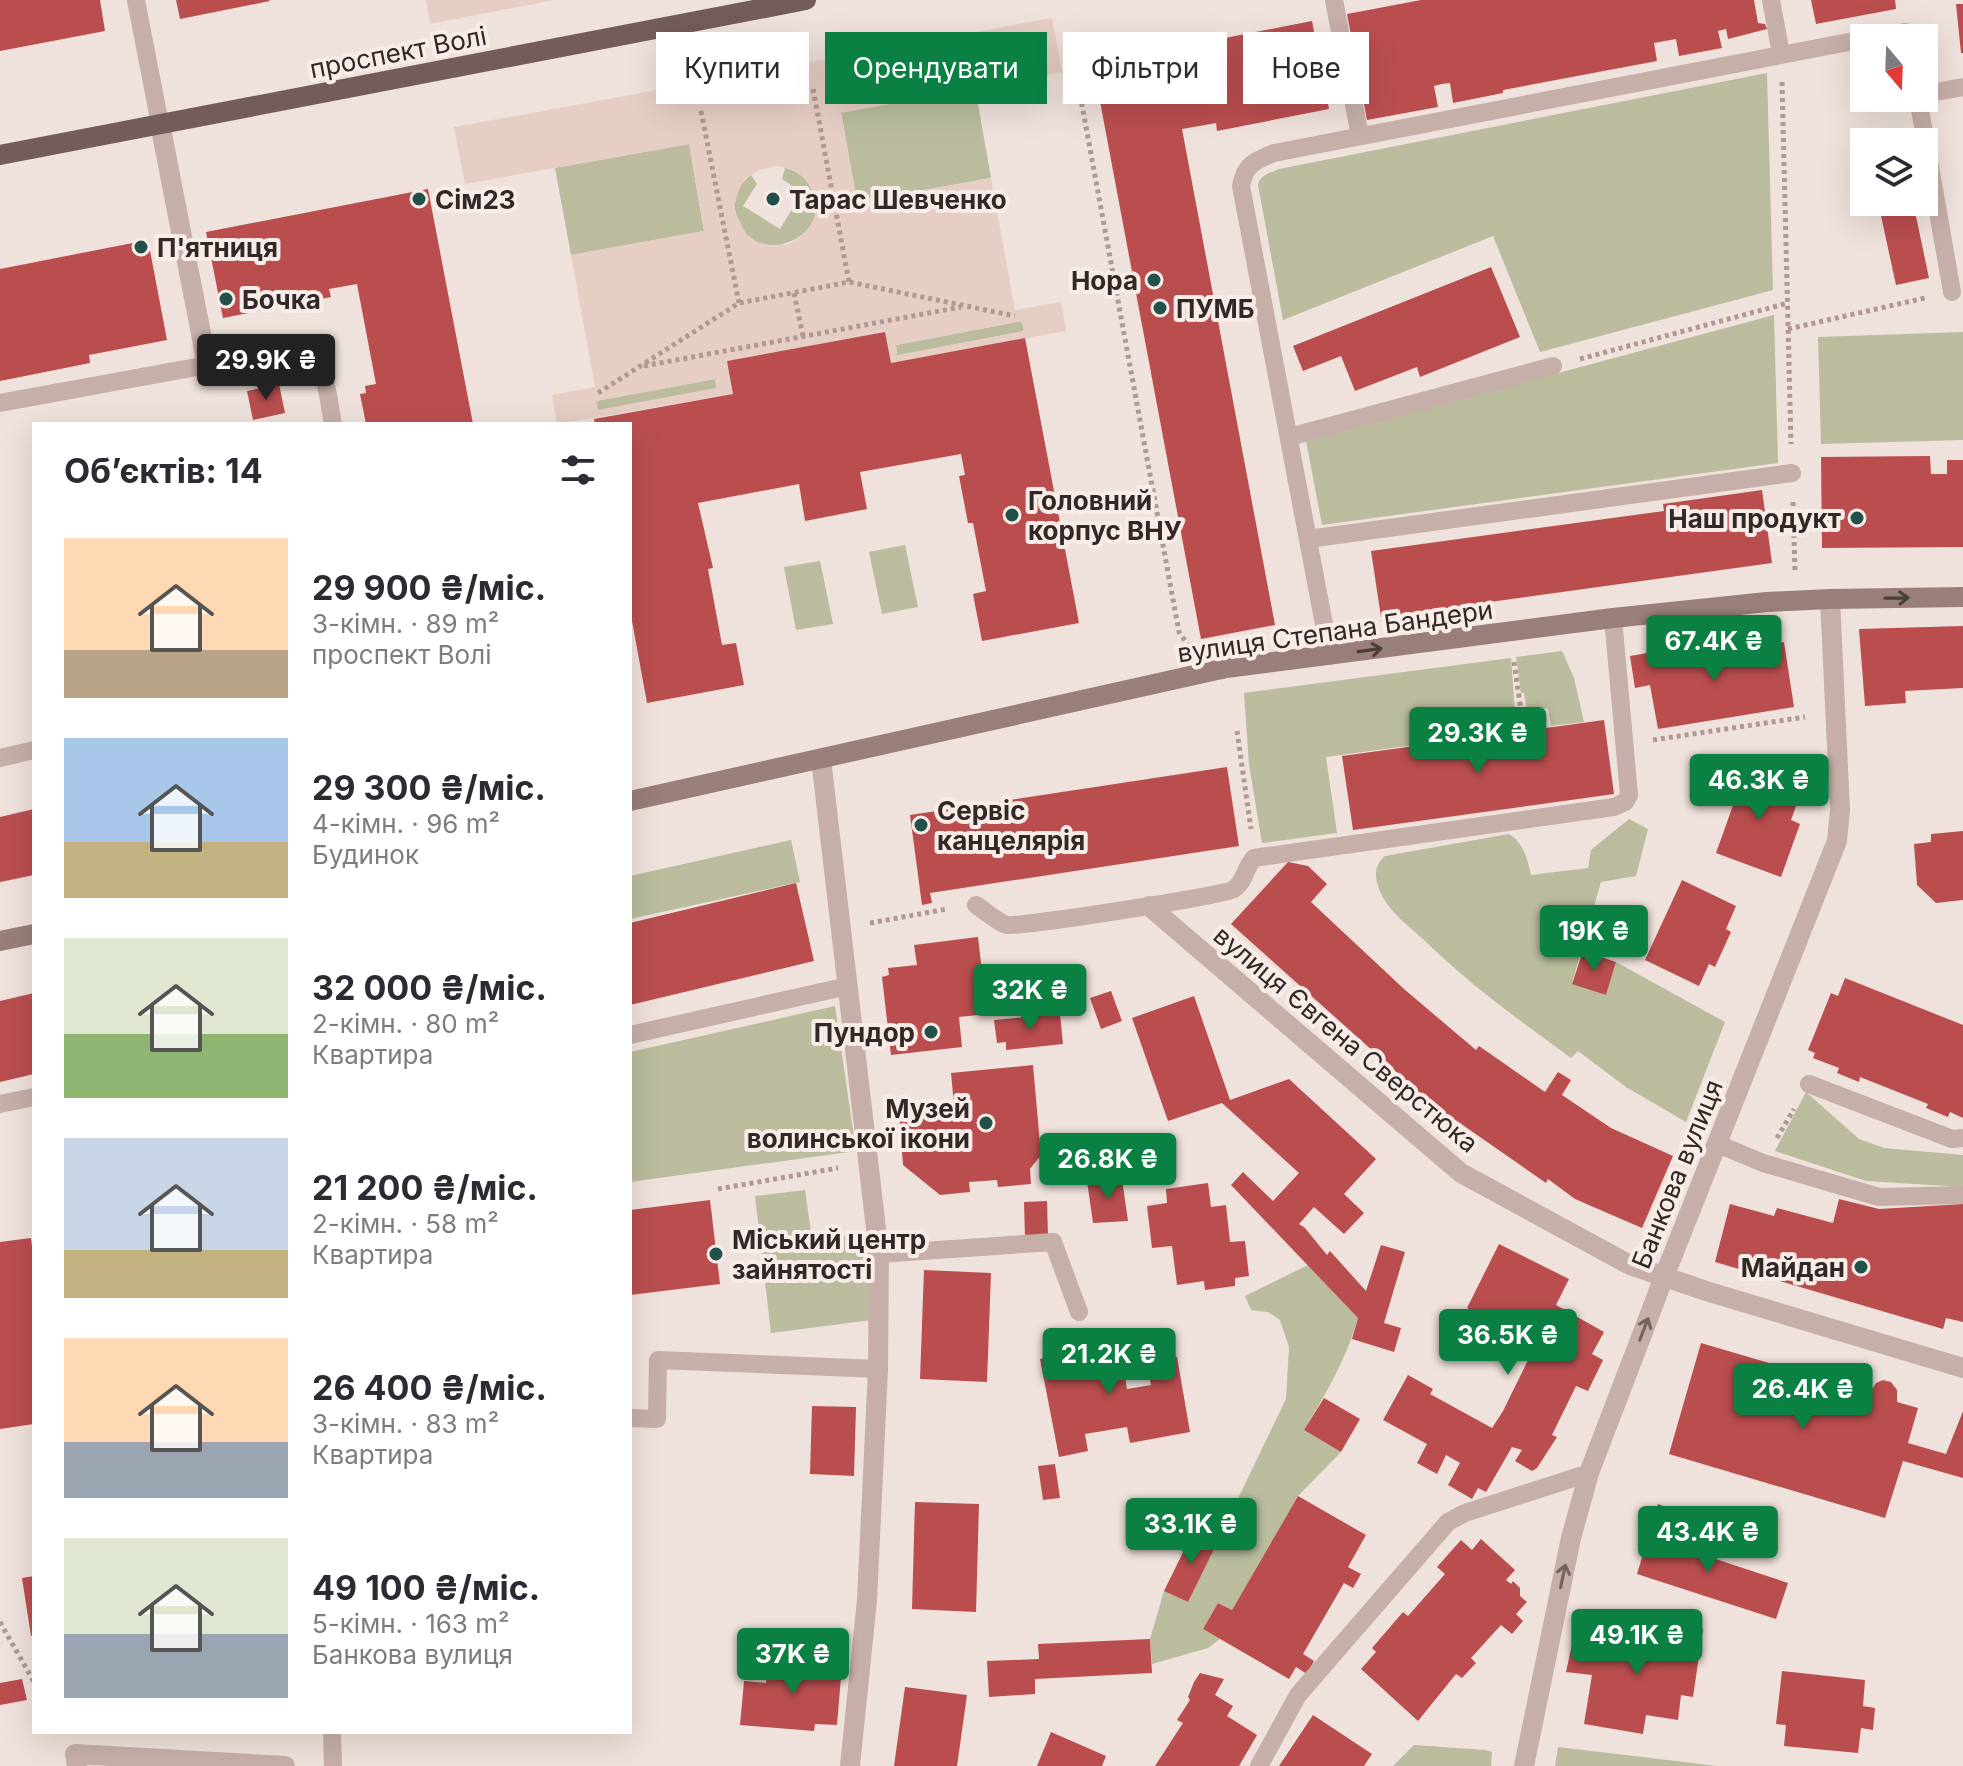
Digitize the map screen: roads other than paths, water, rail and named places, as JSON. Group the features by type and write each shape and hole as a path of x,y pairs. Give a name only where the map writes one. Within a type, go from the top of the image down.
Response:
{"main road":[{"name":"проспект Волі","path":"0,155 806,0"}],"street":[{"path":"160,124 207,364"},
{"name":"вулиця Степана Бандери","path":"632,801 1226,668 1613,618 1830,599 1963,597"},
{"name":"Банкова вулиця","path":"1524,1764 1571,1538 1589,1473 1837,841 1840,810 1830,599"},
{"path":"821,759 879,1254 878,1369 867,1600 850,1766"},
{"name":"вулиця Євгена Сверстюка","path":"1149,906 1461,1173 1630,1265 1963,1368"},
{"path":"0,941 32,934"},
{"path":"77,1766 75,1754 285,1766"}],"lane":[{"path":"136,0 160,124"},
{"path":"1334,0 1360,136"},
{"path":"1771,0 1781,54"},
{"path":"1330,656 1241,186 1244,172 1255,161 1274,153 1850,41"},
{"path":"1938,91 1963,87"},
{"path":"1920,112 1952,292"},
{"path":"0,403 295,349 307,351 316,358 333,422"},
{"path":"1289,437 1553,366"},
{"path":"1308,539 1792,473"},
{"path":"976,905 1007,925 1149,906 1223,894 1236,888 1254,858 1614,807 1625,802 1629,795 1613,618"},
{"path":"0,758 32,750"},
{"path":"632,1035 848,986"},
{"path":"1809,1084 1952,1139 1963,1138"},
{"path":"0,1104 32,1097"},
{"path":"1718,1144 1763,1163 1879,1197 1963,1195"},
{"path":"879,1254 1053,1242 1079,1312"},
{"path":"632,1418 657,1419 658,1360 878,1369"},
{"path":"1259,1766 1298,1695 1448,1522 1465,1513 1589,1473"},
{"path":"332,1734 333,1766"}],"place":[{"name":"Сім23","path":"419,199"},
{"name":"Тарас Шевченко","path":"773,199"},
{"name":"П'ятниця","path":"141,247"},
{"name":"Нора","path":"1154,280"},
{"name":"Бочка","path":"226,299"},
{"name":"ПУМБ","path":"1160,308"},
{"name":"Головний корпус ВНУ","path":"1012,515"},
{"name":"Наш продукт","path":"1857,518"},
{"name":"Сервіс канцелярія","path":"921,825"},
{"name":"Пундор","path":"931,1032"},
{"name":"Музей волинської ікони","path":"986,1123"},
{"name":"Міський центр зайнятості","path":"716,1254"},
{"name":"Майдан","path":"1861,1267"}]}
